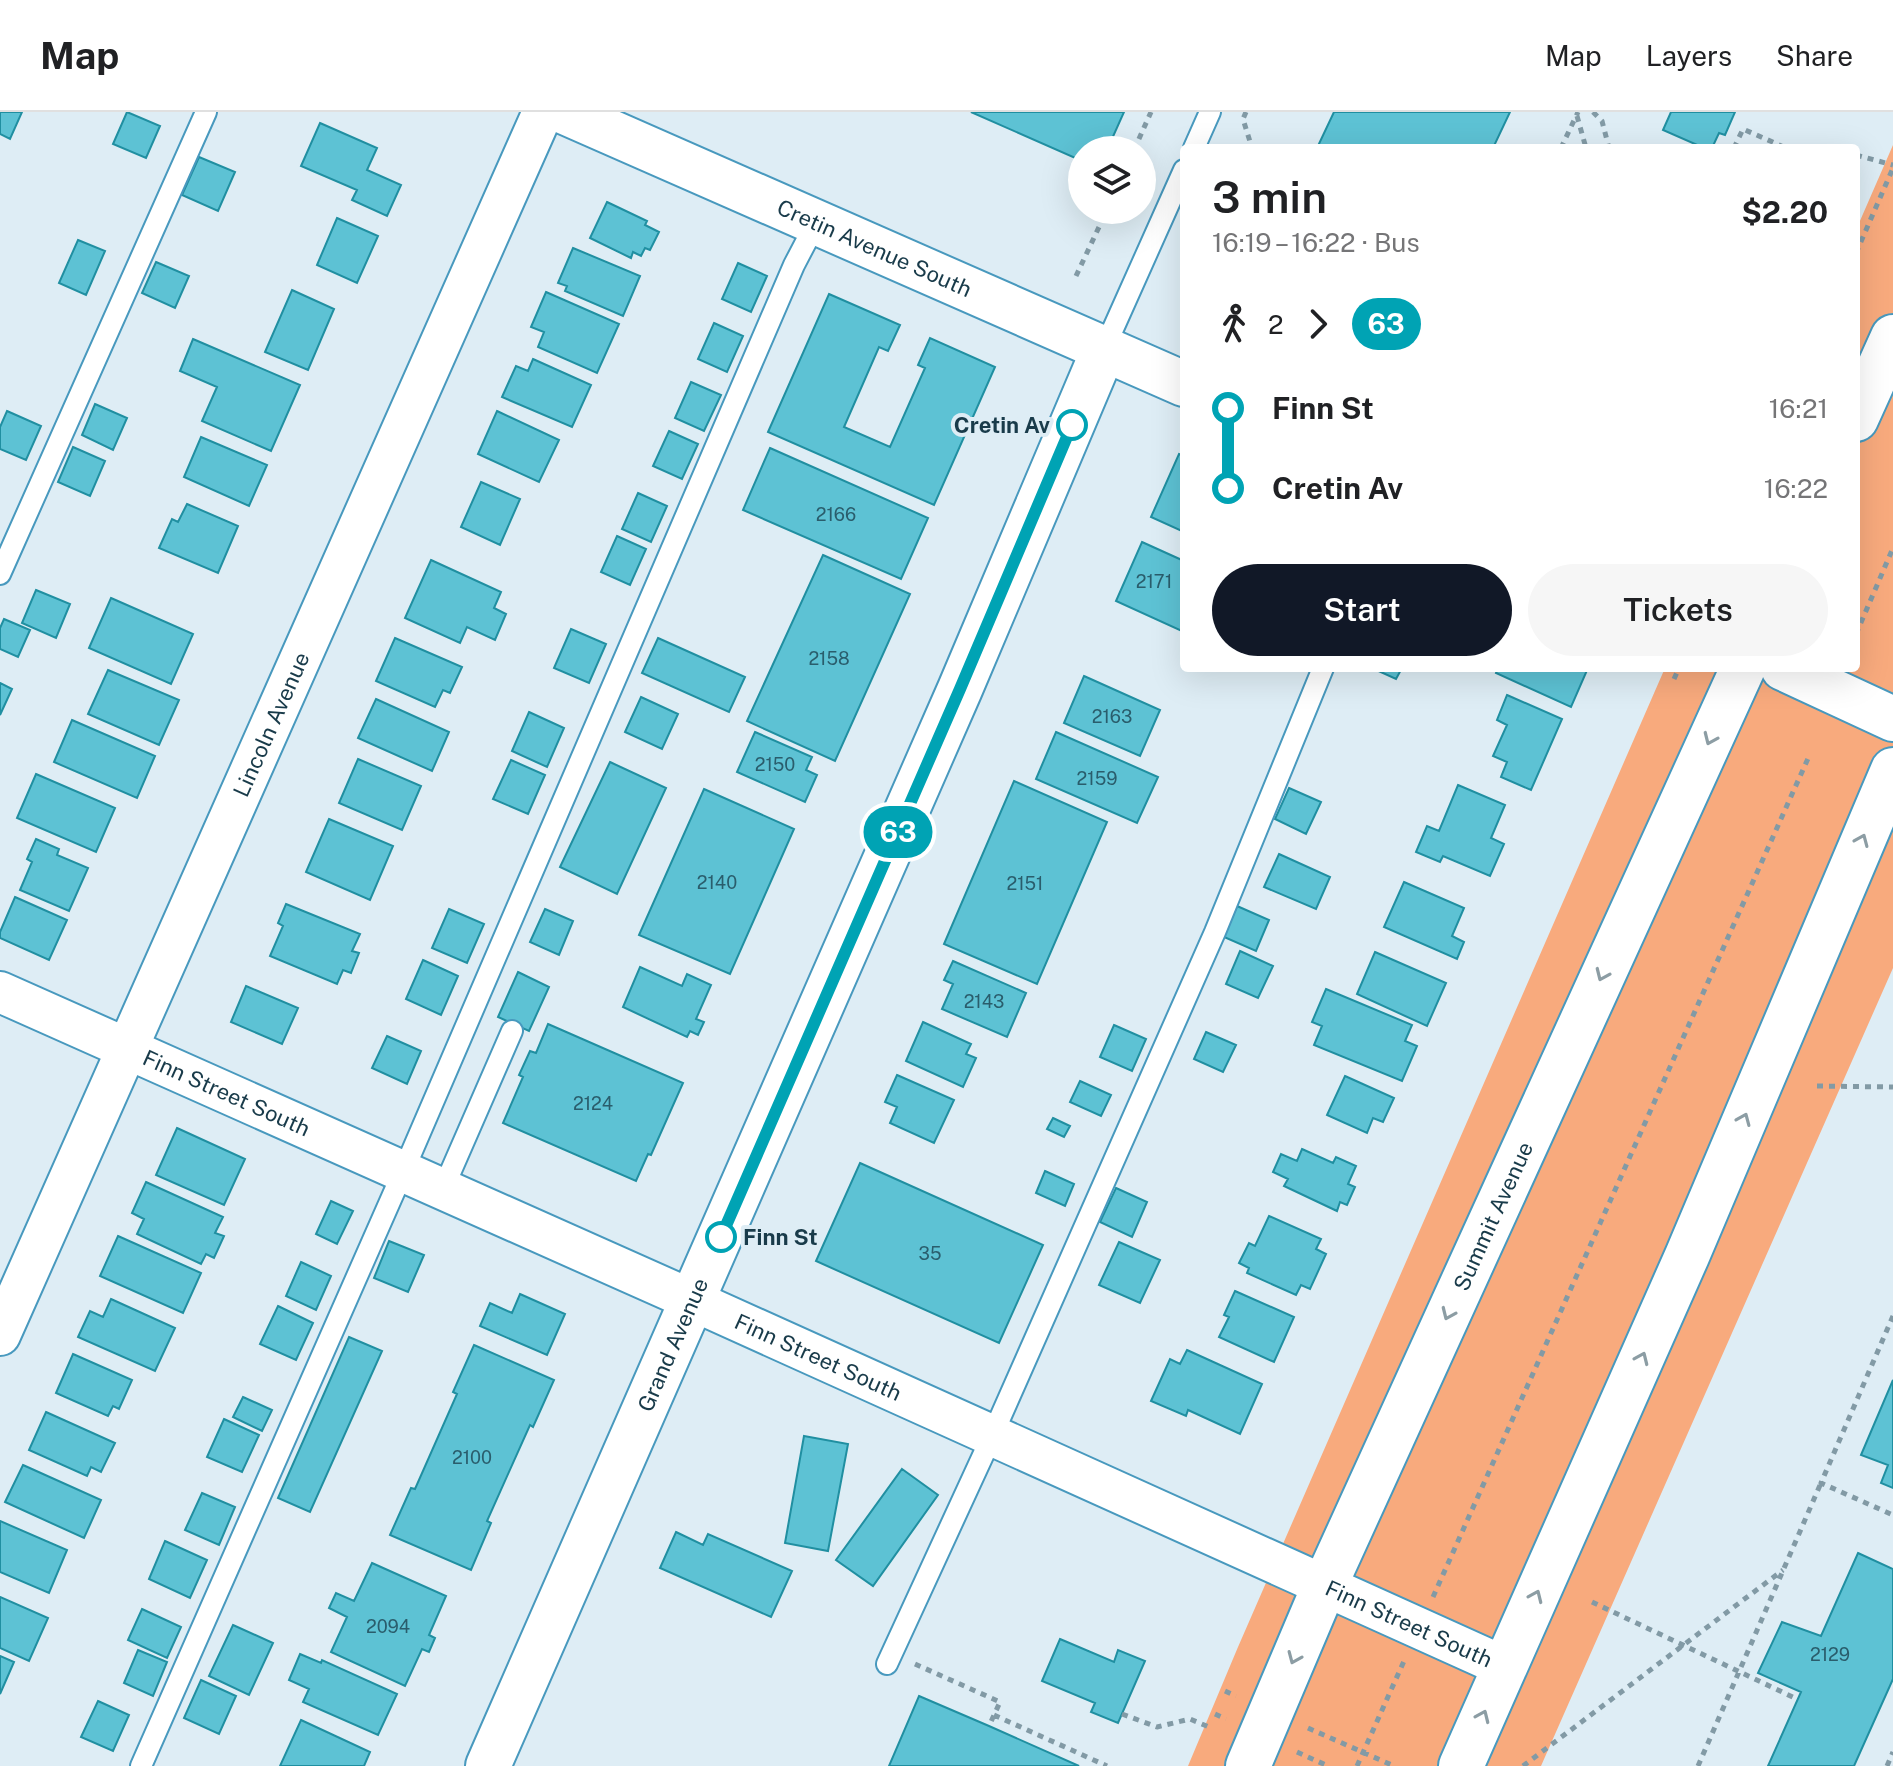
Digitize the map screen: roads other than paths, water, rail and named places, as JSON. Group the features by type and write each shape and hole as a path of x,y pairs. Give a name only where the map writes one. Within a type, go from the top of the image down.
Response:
{"street":[{"name":"Lincoln Avenue","path":"0,1335 543,112"},
{"name":"Cretin Avenue South","path":"565,112 1180,382"},
{"path":"1860,410 1893,337"},
{"name":"Grand Avenue","path":"488,1766 694,1301 1104,349"},
{"name":"Summit Avenue","path":"1248,1766 1324,1587 1741,672"},
{"path":"1792,672 1893,719"},
{"path":"1461,1766 1687,1256 1893,770"},
{"name":"Finn Street South","path":"0,992 1505,1667"}],"lane":[{"path":"0,574 206,112"},
{"path":"1196,144 1210,112"},
{"path":"1104,349 1180,179"},
{"path":"141,1766 403,1172 775,309 817,221"},
{"path":"889,1658 992,1436 1215,932 1321,672"},
{"path":"443,1189 512,1031"}],"place":[{"name":"Cretin Av","path":"1072,425"},
{"name":"Finn St","path":"721,1237"}]}
